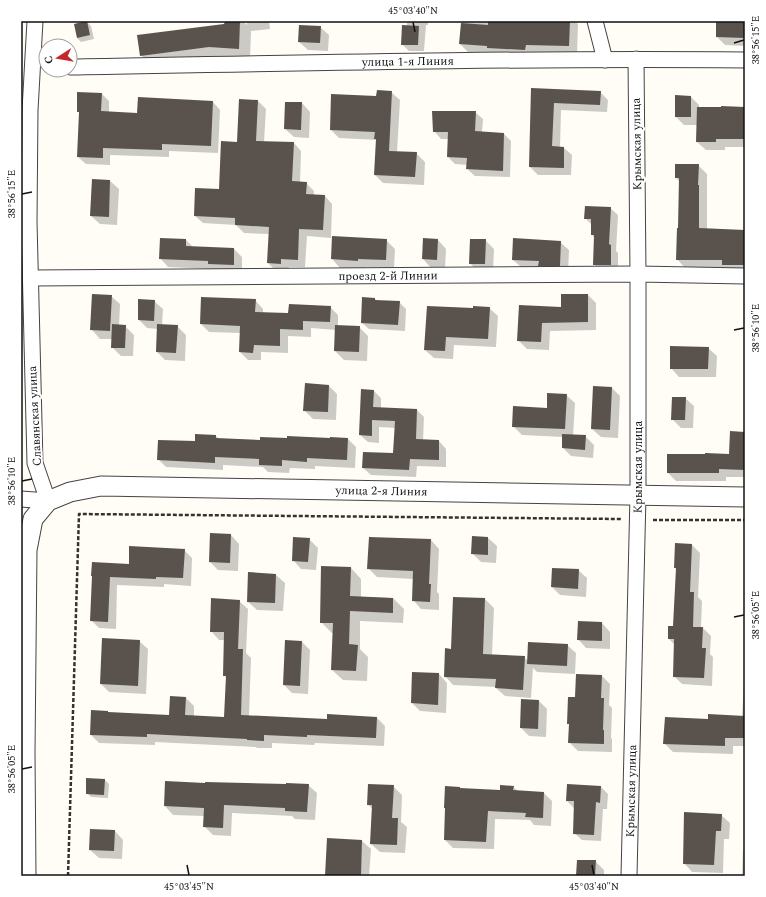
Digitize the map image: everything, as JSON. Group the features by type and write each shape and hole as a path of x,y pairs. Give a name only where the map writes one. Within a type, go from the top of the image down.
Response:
{"street":[{"name":"Славянская улица","path":"35,21 38,56"},
{"path":"595,21 606,60"},
{"name":"улица 1-я Линия","path":"78,67 636,59 745,60"},
{"name":"Крымская улица","path":"629,876 638,495 636,59"},
{"name":"Славянская улица","path":"38,72 30,110 25,221 31,278 35,463 48,501"},
{"name":"проезд 2-й Линии","path":"31,278 638,274 745,276"},
{"name":"улица 2-я Линия","path":"21,499 48,501 70,492 101,486 745,496"},
{"path":"26,876 25,752 27,550 33,519 48,501"}],"path":[{"path":"68,876 79,514 745,520"}],"building":[{"path":"87,21 90,35 77,38 74,24"},
{"path":"225,21 240,21 239,49 209,47 140,56 137,35 224,24"},
{"path":"488,21 570,21 569,46 526,45 525,50 487,48 487,46 459,44 461,23 488,25"},
{"path":"716,21 745,21 745,38 716,37"},
{"path":"299,25 321,26 320,43 298,42"},
{"path":"402,25 419,26 418,45 401,45"},
{"path":"531,88 601,91 600,105 554,103 552,146 564,147 564,168 529,167"},
{"path":"377,90 392,91 389,151 417,152 415,177 374,175 375,132 330,130 331,94 376,96"},
{"path":"77,92 102,93 101,111 137,113 138,97 213,101 211,146 162,144 162,150 103,148 103,158 77,157 79,112 77,112"},
{"path":"675,95 691,96 691,117 675,117"},
{"path":"239,99 258,100 256,141 294,142 292,181 307,182 306,194 325,195 323,230 299,229 298,260 281,259 281,264 267,263 269,227 235,225 235,218 194,216 195,188 219,189 221,141 237,142"},
{"path":"285,102 302,102 301,130 284,129"},
{"path":"697,107 745,107 745,139 716,139 716,142 696,142"},
{"path":"432,111 476,111 475,131 504,133 503,171 466,169 467,158 447,157 448,132 433,132"},
{"path":"675,164 699,164 699,228 745,230 744,265 722,265 722,260 676,260 679,178 675,178"},
{"path":"92,179 110,180 109,217 90,216"},
{"path":"585,206 611,207 609,244 611,245 611,265 593,265 594,235 591,235 591,219 584,219"},
{"path":"332,236 387,239 386,260 358,259 358,261 331,259"},
{"path":"160,238 186,239 186,246 234,248 234,265 208,264 208,261 159,259"},
{"path":"423,238 438,239 437,260 422,259"},
{"path":"513,238 561,241 560,266 538,266 539,261 512,260"},
{"path":"470,239 486,239 485,264 469,264"},
{"path":"92,294 112,295 110,331 90,330"},
{"path":"561,294 588,294 588,322 542,323 541,342 517,341 519,305 561,307"},
{"path":"201,297 256,299 255,312 288,313 289,304 331,306 330,322 303,321 303,330 280,329 280,346 254,345 253,353 239,352 240,326 200,324"},
{"path":"362,297 375,298 375,300 400,301 398,325 361,323"},
{"path":"138,299 155,300 154,321 138,320"},
{"path":"427,306 473,308 473,306 490,307 488,339 446,337 445,351 424,350"},
{"path":"112,324 126,325 125,348 111,348"},
{"path":"157,324 178,325 176,353 156,352"},
{"path":"335,325 360,326 359,352 334,351"},
{"path":"670,346 709,347 708,369 670,369"},
{"path":"305,383 329,385 328,412 303,411"},
{"path":"593,386 612,387 610,430 591,429"},
{"path":"361,389 374,390 373,407 417,409 416,439 439,440 439,460 410,459 409,470 362,468 363,452 393,453 395,421 372,420 372,436 359,435"},
{"path":"547,393 567,394 565,429 512,427 513,406 547,408"},
{"path":"672,397 686,397 685,420 671,420"},
{"path":"730,431 745,432 745,470 719,469 719,473 667,473 667,454 729,454"},
{"path":"195,434 216,435 216,438 260,440 260,437 287,438 287,436 348,438 347,460 307,458 307,462 282,460 282,466 259,465 259,459 215,457 215,463 157,460 158,440 195,441"},
{"path":"562,434 586,435 585,450 562,448"},
{"path":"210,533 231,534 230,563 209,562"},
{"path":"472,536 488,537 488,555 471,554"},
{"path":"293,537 310,538 308,562 292,561"},
{"path":"369,537 431,539 429,584 431,584 430,602 412,601 413,571 367,569"},
{"path":"675,543 692,544 690,592 694,592 693,627 703,627 702,648 706,648 704,678 673,677 674,639 668,639 668,626 673,626 676,568 674,568"},
{"path":"129,546 185,549 183,578 156,577 156,579 110,577 108,622 90,621 92,562 129,564"},
{"path":"321,566 351,567 350,596 393,598 393,613 350,611 349,644 358,645 356,671 331,670 333,623 320,623"},
{"path":"552,568 579,569 578,589 551,587"},
{"path":"248,572 276,574 275,603 247,602"},
{"path":"453,597 485,598 483,654 525,656 523,690 495,688 496,679 444,677 445,648 451,649"},
{"path":"211,598 240,600 238,649 243,649 241,715 327,719 327,714 377,717 376,738 264,735 264,741 147,734 147,737 90,735 91,710 169,715 170,696 186,697 185,715 224,717 226,676 223,676 224,632 210,632"},
{"path":"578,621 602,622 602,641 577,640"},
{"path":"102,638 140,640 138,686 100,684"},
{"path":"285,640 302,641 300,686 283,685"},
{"path":"528,642 568,644 567,666 527,664"},
{"path":"412,672 439,673 438,705 411,703"},
{"path":"576,674 602,675 601,698 604,698 604,744 568,743 568,697 575,697"},
{"path":"521,699 539,700 538,729 520,728"},
{"path":"708,714 745,716 745,738 725,738 725,746 663,744 665,717 708,719"},
{"path":"86,778 105,779 104,795 86,794"},
{"path":"165,781 309,784 307,812 285,811 285,808 224,805 223,828 203,827 204,808 164,806"},
{"path":"368,784 394,785 392,818 398,818 397,845 370,844 372,805 367,805"},
{"path":"567,784 601,786 600,803 596,802 594,835 573,834 574,801 566,801"},
{"path":"500,785 514,786 513,790 544,792 543,818 525,817 526,813 488,811 486,842 444,840 445,786 500,790"},
{"path":"684,812 722,814 721,831 716,831 714,865 683,864"},
{"path":"90,829 115,830 114,851 89,850"},
{"path":"327,838 362,840 361,876 325,876"},
{"path":"577,860 596,860 595,876 576,876"}]}
